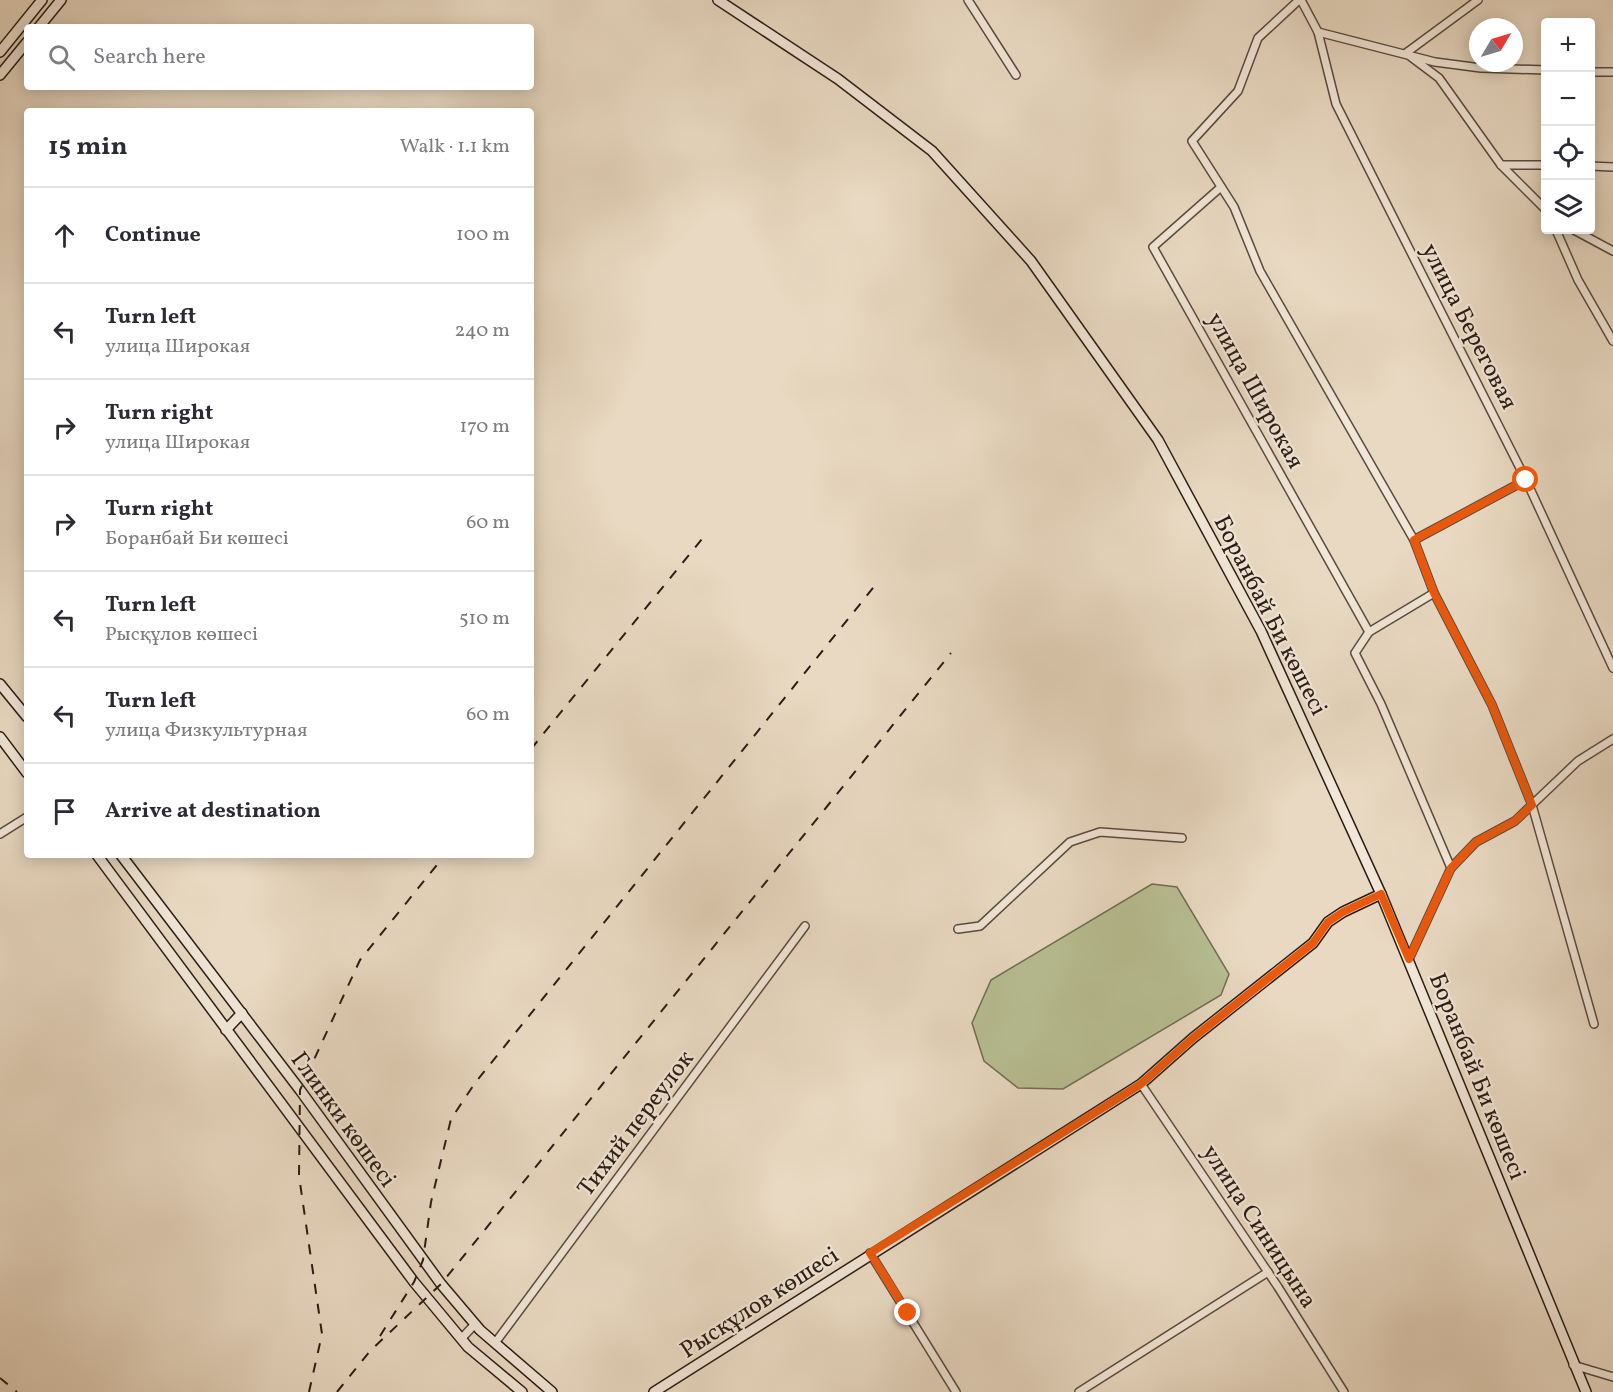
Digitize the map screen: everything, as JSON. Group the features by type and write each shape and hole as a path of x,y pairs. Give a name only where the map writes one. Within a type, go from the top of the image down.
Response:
{"main road":[{"path":"0,52 42,0"},
{"path":"41,24 61,0"},
{"name":"Боранбай Би көшесі","path":"718,0 838,79 932,151 1031,261 1158,440 1261,631 1381,894 1586,1392"},
{"path":"0,75 24,46"},
{"path":"0,684 24,713"},
{"path":"0,737 24,769"},
{"name":"Глинки көшесі","path":"99,858 414,1282 461,1339 522,1392"},
{"name":"Глинки көшесі","path":"123,858 242,1013 441,1284 475,1324 552,1392"},
{"name":"Рысқұлов көшесі","path":"654,1392 870,1253 1141,1084 1193,1038 1313,943 1328,922 1343,912 1381,894"},
{"path":"226,1030 242,1013"}],"street":[{"path":"968,0 1016,75"},
{"path":"1300,0 1258,38 1238,91 1192,141 1234,207 1260,271 1414,540 1434,593 1492,705 1532,805 1594,1024"},
{"name":"улица Береговая","path":"1300,0 1318,32 1336,104 1526,480 1613,668"},
{"path":"1407,53 1478,0"},
{"path":"1318,32 1447,64 1541,70"},
{"path":"1407,53 1439,78 1501,165 1541,206"},
{"path":"1595,72 1613,72"},
{"path":"1501,165 1541,165"},
{"path":"1595,166 1613,167"},
{"name":"улица Широкая","path":"1221,187 1153,247 1369,632"},
{"path":"1558,234 1578,280 1613,341"},
{"path":"1581,234 1613,251"},
{"path":"1414,540 1526,480"},
{"path":"1434,593 1369,632 1355,653 1381,704 1451,868"},
{"path":"1409,959 1451,868 1476,842 1515,821 1578,761 1613,739"},
{"path":"0,834 24,819"},
{"path":"958,929 980,926 1070,842 1100,832 1182,838"},
{"name":"Тихий переулок","path":"495,1343 805,926"},
{"name":"улица Синицына","path":"1141,1084 1268,1272 1344,1392"},
{"path":"870,1253 957,1392"},
{"path":"1079,1392 1268,1272"},
{"path":"461,1339 475,1324"},
{"path":"1574,1365 1613,1377"}],"green space":[{"path":"1152,884 1177,887 1229,974 1221,995 1063,1089 1018,1088 984,1061 972,1023 991,980"}],"railway":[{"path":"534,745 702,539"},
{"path":"380,1336 414,1282 423,1260 431,1202 451,1119 475,1083 877,583"},
{"path":"337,1392 370,1351 441,1284 951,653"},
{"path":"309,1392 322,1334 299,1176 300,1090 360,960 443,858"},
{"path":"0,1378 17,1392"}],"route":[{"path":"908,1313 870,1253 1141,1084 1193,1038 1313,943 1328,922 1343,912 1381,894 1409,959 1451,868 1476,842 1515,821 1532,805 1492,705 1434,593 1414,540 1526,480"}]}
